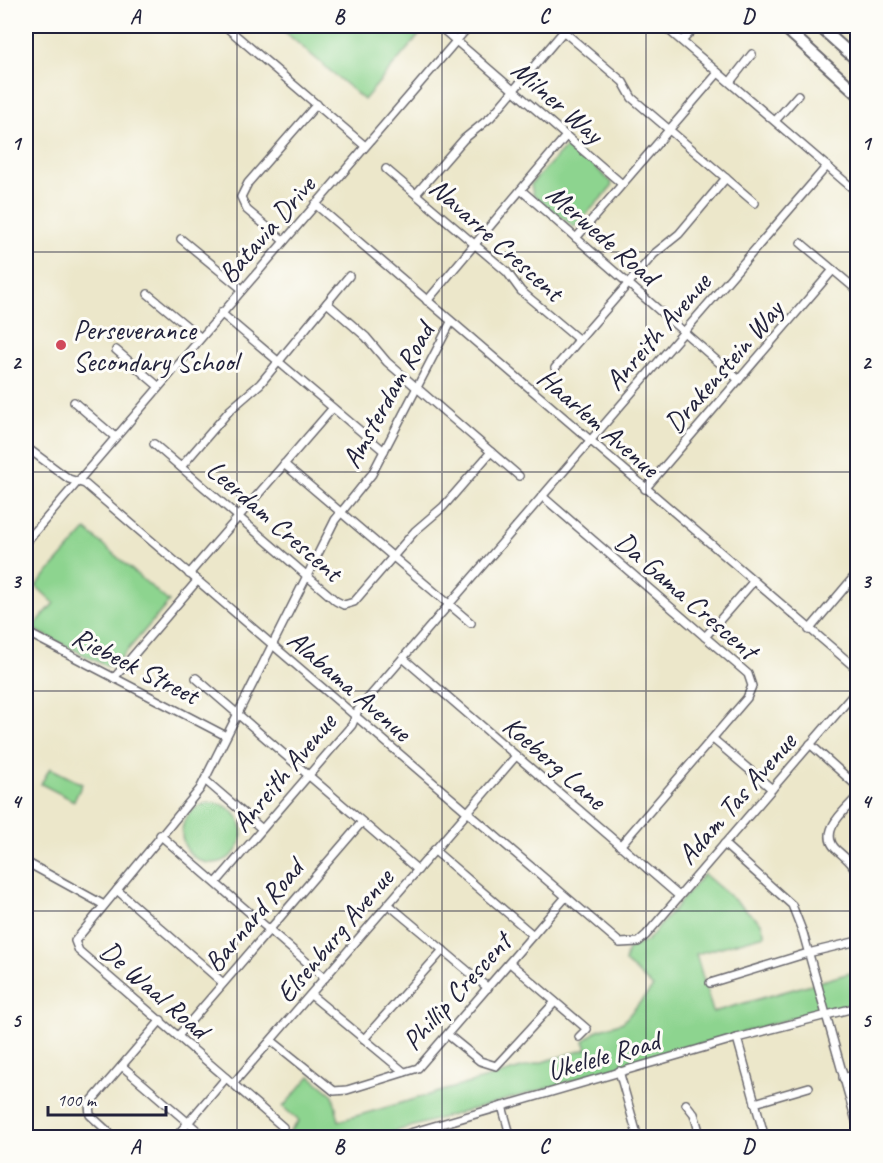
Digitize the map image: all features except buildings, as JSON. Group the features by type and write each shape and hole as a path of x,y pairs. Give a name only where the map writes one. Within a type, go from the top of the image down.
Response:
{"main road":[{"path":"783,26 858,94"},
{"path":"819,26 858,61"}],"street":[{"path":"225,26 365,146"},
{"name":"Milner Way","path":"440,26 622,184"},
{"name":"Batavia Drive","path":"26,542 469,26"},
{"path":"664,26 858,192"},
{"path":"682,41 696,26"},
{"path":"416,194 464,139 485,123 566,28 619,78 632,98 755,203"},
{"path":"730,82 752,54"},
{"path":"576,238 718,73"},
{"path":"775,121 798,95"},
{"path":"284,241 247,210 241,197 248,183 317,104"},
{"path":"427,301 567,136"},
{"name":"Anreith Avenue","path":"216,883 352,724 358,710 827,166"},
{"name":"Navarre Crescent","path":"386,169 507,272 521,291 579,340"},
{"path":"555,369 627,284 654,254 679,234 726,178"},
{"name":"Merwede Road","path":"521,190 739,380"},
{"name":"Haarlem Avenue","path":"315,204 858,670"},
{"path":"181,239 242,289"},
{"path":"801,243 858,291"},
{"name":"Drakenstein Way","path":"645,489 833,270"},
{"path":"181,467 230,410 251,394 350,276"},
{"path":"148,294 200,338"},
{"path":"327,303 366,337 381,356 519,476"},
{"path":"222,313 384,451"},
{"name":"Amsterdam Road","path":"226,736 340,511 372,474 451,322"},
{"path":"116,350 158,386"},
{"path":"74,402 115,437"},
{"path":"189,574 332,409"},
{"name":"Leerdam Crescent","path":"154,444 336,601 348,604 354,602 421,525 443,507 491,452"},
{"name":"Alabama Avenue","path":"26,447 69,479 85,484 620,943 638,942 646,935"},
{"path":"284,464 471,623"},
{"name":"Da Gama Crescent","path":"542,496 748,674 753,686 747,698 713,739 620,846"},
{"path":"809,630 858,572"},
{"path":"114,678 197,581"},
{"path":"705,637 753,582"},
{"name":"Riebeek Street","path":"26,632 226,736"},
{"name":"Koeberg Lane","path":"403,658 679,897"},
{"path":"196,678 418,870"},
{"name":"Adam Tas Avenue","path":"646,935 858,690"},
{"name":"De Waal Road","path":"226,736 195,797 160,835 77,937 76,947 283,1127"},
{"path":"713,739 772,789"},
{"path":"810,744 858,787"},
{"name":"Elsenburg Avenue","path":"233,1084 516,756"},
{"path":"205,780 262,829"},
{"path":"858,796 833,824 830,836 832,847 856,865 858,877"},
{"name":"Barnard Road","path":"177,1036 362,822"},
{"path":"160,835 325,978"},
{"path":"724,844 792,905 808,952 858,1128"},
{"path":"434,850 533,935"},
{"path":"26,862 104,905"},
{"path":"117,890 223,983"},
{"name":"Phillip Crescent","path":"272,1041 334,1091 418,1068 566,898"},
{"path":"388,904 488,988"},
{"path":"710,983 808,952 858,941"},
{"path":"364,1039 443,950"},
{"path":"510,963 587,1029 579,1037"},
{"path":"311,995 404,1072"},
{"path":"448,1035 480,1061 496,1066 555,1002"},
{"name":"Ukelele Road","path":"393,1137 737,1038 858,1007"},
{"path":"115,1137 90,1115 88,1107 161,1020"},
{"path":"737,1038 765,1137"},
{"path":"122,1066 206,1137"},
{"path":"619,1071 638,1137"},
{"path":"843,1078 858,1074"},
{"path":"175,1137 226,1078"},
{"path":"755,1103 809,1087"},
{"path":"686,1104 694,1114 702,1137"},
{"path":"502,1106 510,1137"}],"green space":[{"path":"278,26 427,26 364,100"},
{"path":"567,146 575,148 612,183 611,188 574,227 533,195 531,184"},
{"path":"86,530 169,602 114,666 106,666 29,627 34,626 54,603 36,586"},
{"path":"50,768 82,784 74,801 41,784"},
{"path":"206,803 218,803 234,811 240,821 242,833 240,845 234,855 218,863 206,863 190,855 182,839 182,827 190,811"},
{"path":"704,874 761,923 765,935 696,954 713,1012 857,971 857,1003 814,1012 375,1137 280,1138 286,1136 299,1121 283,1107 310,1076 333,1095 339,1121 587,1049 584,1041 598,1030 623,1022 653,987 625,962 628,949 647,941"}],"place":[{"name":"Perseverance Secondary School","path":"61,345"}]}
